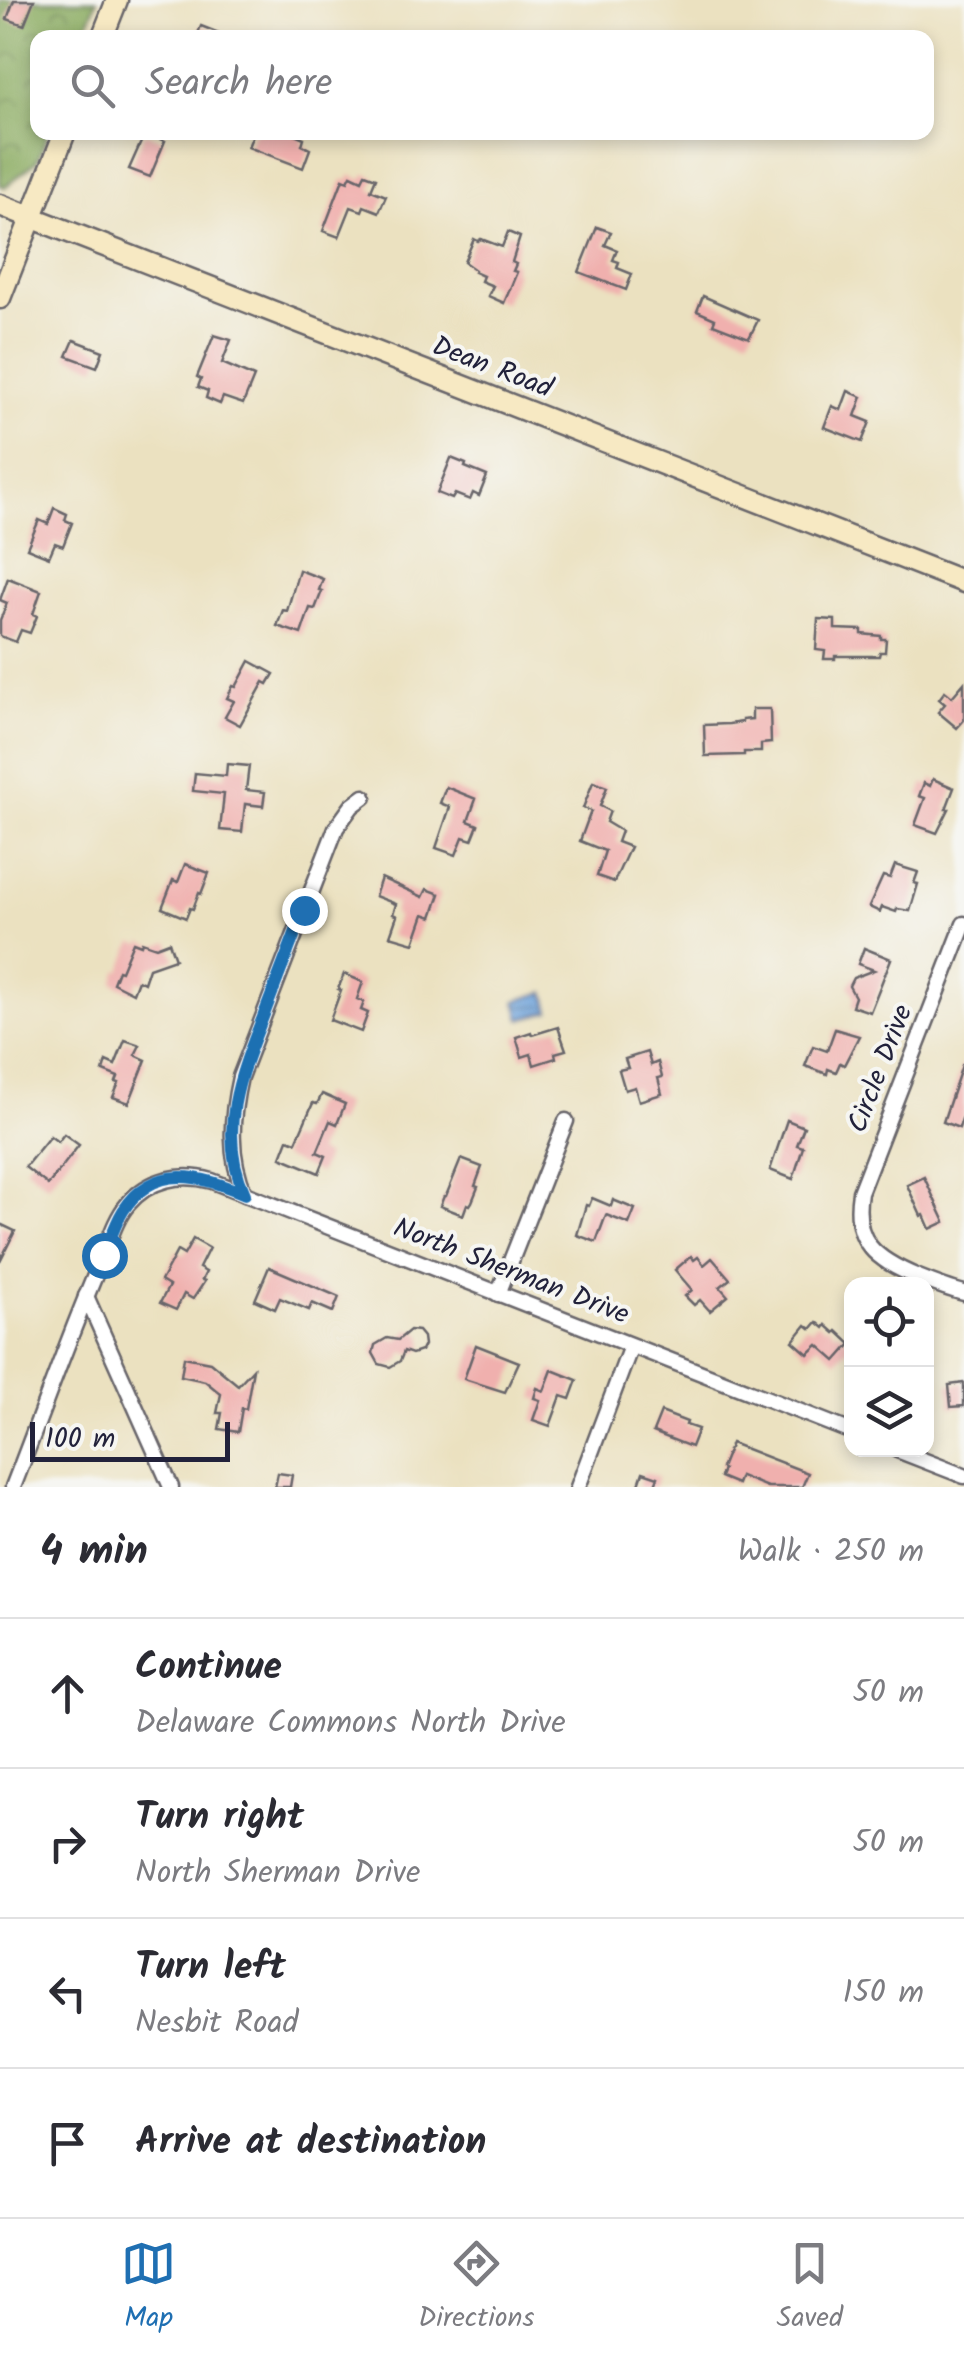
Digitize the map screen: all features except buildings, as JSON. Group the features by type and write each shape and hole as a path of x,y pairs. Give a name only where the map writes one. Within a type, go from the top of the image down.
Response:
{"street":[{"path":"105,30 117,0"},
{"path":"0,298 62,140"},
{"name":"Dean Road","path":"0,206 964,582"},
{"path":"245,1194 232,1139 240,1077 336,828 364,797"},
{"name":"Circle Drive","path":"964,924 860,1192 857,1215 874,1253 886,1262 964,1293"},
{"path":"498,1294 566,1121"},
{"name":"North Sherman Drive","path":"86,1296 130,1202 150,1186 193,1176 212,1180 844,1429"},
{"path":"13,1487 86,1296"},
{"path":"86,1296 171,1487"},
{"path":"578,1487 631,1346"},
{"path":"915,1457 964,1476"}],"green space":[{"path":"0,0 97,0 86,30 30,30 30,140 45,140 37,161 5,187 0,185"}],"water":[{"path":"545,992 550,1011 521,1019 516,1001"}],"route":[{"path":"104,1255 126,1206 156,1183 193,1176 245,1194 232,1139 233,1108 240,1077 304,910"}]}
